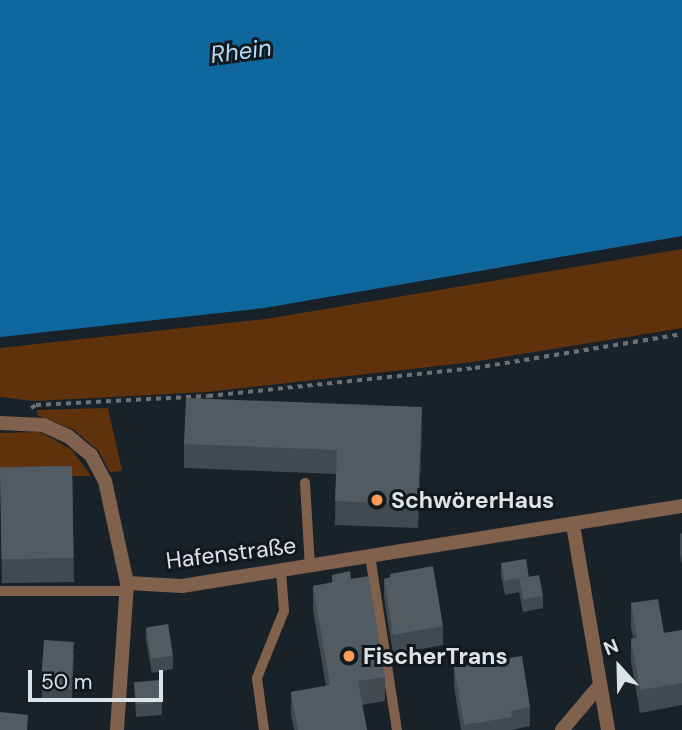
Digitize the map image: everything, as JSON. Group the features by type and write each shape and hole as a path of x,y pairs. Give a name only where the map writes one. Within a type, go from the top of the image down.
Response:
{"street":[{"path":"3,423 43,425 68,436 91,455 105,481 126,587 117,730"},
{"name":"Hafenstraße","path":"126,587 182,586 682,506"},
{"path":"573,525 598,686 608,730"},
{"path":"562,730 598,686"}],"lane":[{"path":"306,484 310,566"},
{"path":"370,556 397,730"},
{"path":"264,730 257,678 284,611 281,570"},
{"path":"0,591 126,587"}],"path":[{"path":"3,423 36,405 208,396 475,368 682,334"}],"shaded area":[{"path":"682,249 682,328 473,362 207,392 35,401 0,397 0,348 266,319"},
{"path":"108,408 122,471 110,472 99,451 73,429 37,415 37,410"},
{"path":"40,432 72,450 91,476 0,476 0,433"}],"water":[{"name":"Rhein","path":"0,0 682,0 682,236 264,308 0,337"}],"building":[{"name":"SchwörerHaus","path":"186,398 422,407 418,504 335,501 337,450 184,444"},
{"path":"72,466 74,558 2,559 0,467"},
{"path":"526,559 529,577 504,581 501,563"},
{"path":"433,566 443,626 393,635 384,579 391,577 390,574"},
{"name":"FischerTrans","path":"350,571 351,579 369,576 385,677 358,681 367,730 298,730 291,692 330,685 313,586 333,582 332,575"},
{"path":"539,575 543,596 523,599 519,579"},
{"path":"658,599 664,633 682,630 682,683 640,690 631,639 637,638 631,603"},
{"path":"168,624 173,656 151,659 146,627"},
{"path":"44,640 74,642 71,689 41,687"},
{"path":"522,656 530,707 511,711 512,717 464,725 454,667"},
{"path":"160,680 162,702 136,704 134,682"},
{"path":"0,712 28,715 27,730 0,730"}],"place":[{"name":"SchwörerHaus","path":"377,500"},
{"name":"FischerTrans","path":"349,656"}]}
